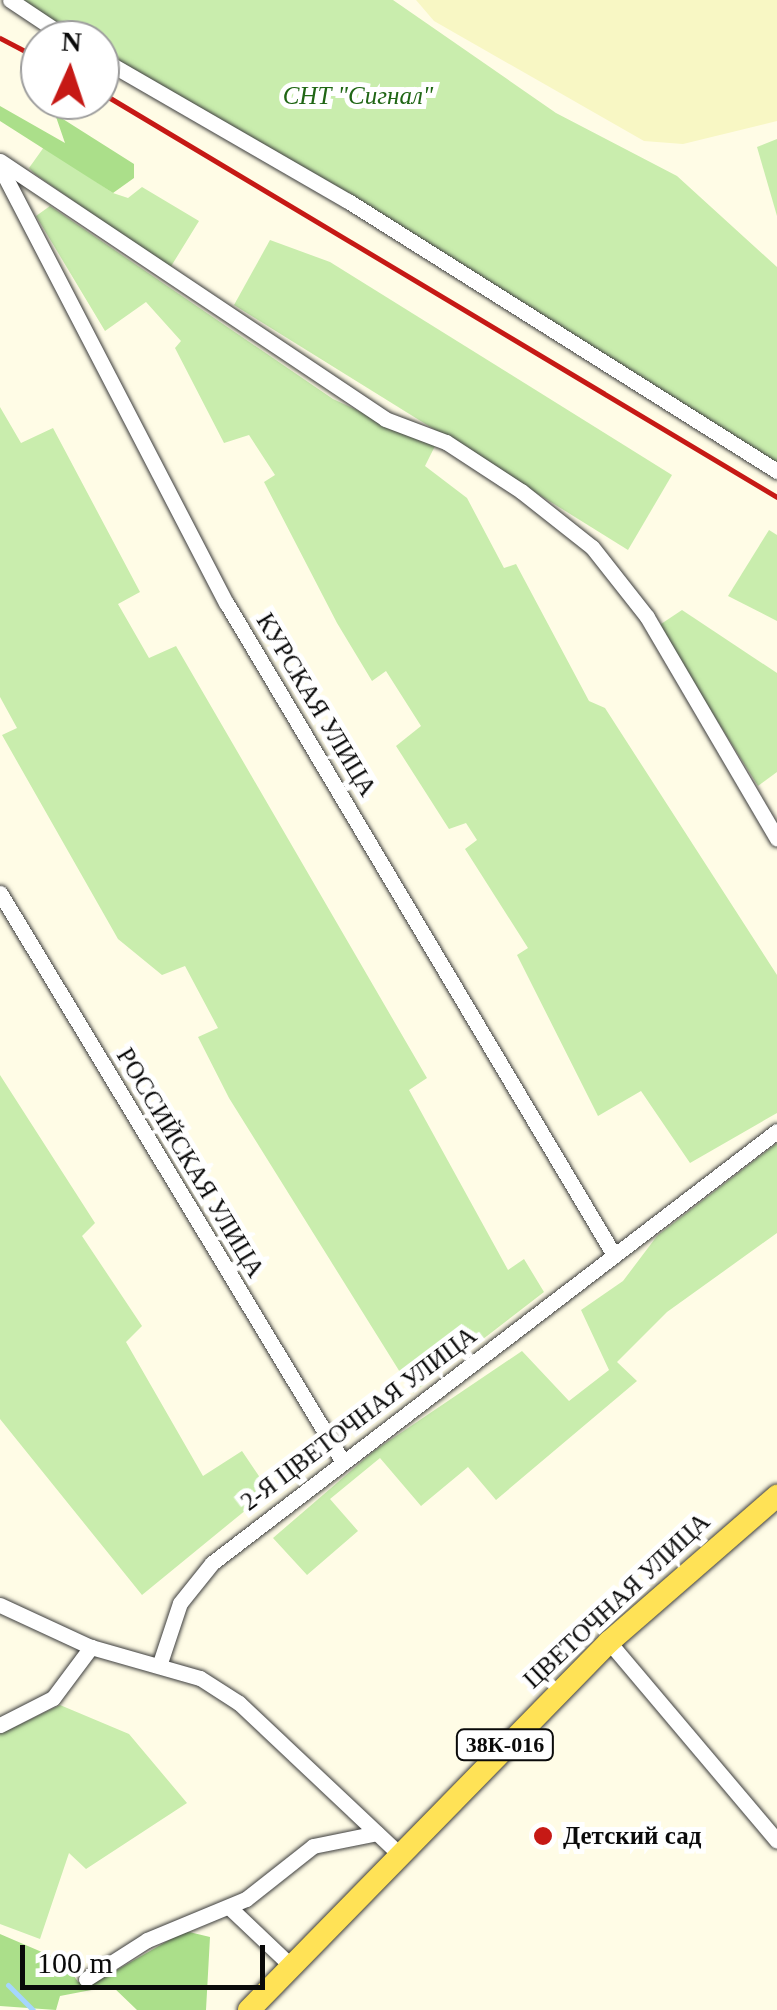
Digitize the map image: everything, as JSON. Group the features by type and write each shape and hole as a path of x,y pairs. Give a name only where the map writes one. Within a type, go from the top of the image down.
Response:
{"main road":[{"name":"ЦВЕТОЧНАЯ УЛИЦА","path":"249,2010 397,1852 609,1642 777,1496"}],"street":[{"path":"10,0 40,20"},
{"path":"120,70 348,202 777,471"},
{"name":"КУРСКАЯ УЛИЦА","path":"0,164 385,419 446,442 521,491 592,547 648,617 777,838"},
{"name":"КУРСКАЯ УЛИЦА","path":"0,164 227,604 614,1255"},
{"name":"РОССИЙСКАЯ УЛИЦА","path":"0,893 340,1457"},
{"name":"2-Я ЦВЕТОЧНАЯ УЛИЦА","path":"159,1666 180,1602 212,1563 340,1457 777,1132"},
{"path":"0,1605 91,1648 159,1666 239,1703 397,1852"},
{"path":"609,1642 777,1841"},
{"path":"0,1725 53,1698 91,1648"},
{"path":"86,1979 146,1940 229,1907 313,1846 377,1833"},
{"path":"229,1907 288,1964"}],"green space":[{"name":"СНТ \"Сигнал\"","path":"21,0 393,0 556,113 677,176 777,267 777,463 120,63 120,20 52,20"},
{"path":"416,0 777,0 777,121 683,144 644,141 434,21"},
{"path":"0,106 65,143 57,120 64,120 134,164 134,178 113,193 0,121"},
{"path":"777,139 777,216 757,147"},
{"path":"44,147 113,193 128,198 142,187 199,221 170,268 35,174 29,168"},
{"path":"50,206 333,399 435,446 425,466 467,498 504,568 516,564 589,701 605,708 777,975 777,1113 690,1163 641,1091 598,1116 517,955 528,948 465,849 477,840 466,823 449,829 396,746 421,726 386,671 372,681 337,623 264,482 275,475 249,435 224,443 175,348 181,341 146,302 105,331 36,216"},
{"path":"270,240 330,262 672,475 628,550 234,305"},
{"path":"0,407 21,443 53,428 140,592 118,604 149,658 176,646 427,1078 409,1090 508,1270 524,1259 544,1292 413,1393 229,1098 198,1037 218,1028 185,966 162,975 118,939 2,735 17,728 0,697"},
{"path":"769,530 777,535 777,621 728,596"},
{"path":"682,610 777,673 777,772 758,786 658,626"},
{"path":"0,1075 95,1223 82,1236 142,1326 126,1342 203,1476 242,1451 269,1491 142,1595 0,1419"},
{"path":"777,1143 777,1233 667,1312 617,1362 637,1381 496,1500 468,1467 421,1506 380,1458 330,1499 358,1531 307,1575 273,1538 374,1451 522,1351 569,1401 609,1370 581,1310 623,1281 657,1236"},
{"path":"60,1705 129,1734 187,1803 86,1869 69,1853 40,1939 0,1924 0,1734"},
{"path":"185,1931 210,1937 206,2010 137,2010 112,1986 60,1996 56,2010 0,2006 0,1934 65,1962 78,1982 101,1979"}],"waterway":[{"path":"8,1985 33,2010"}],"railway":[{"path":"0,38 20,48"},
{"path":"120,104 777,497"}],"place":[{"name":"Детский сад","path":"543,1836"}]}
